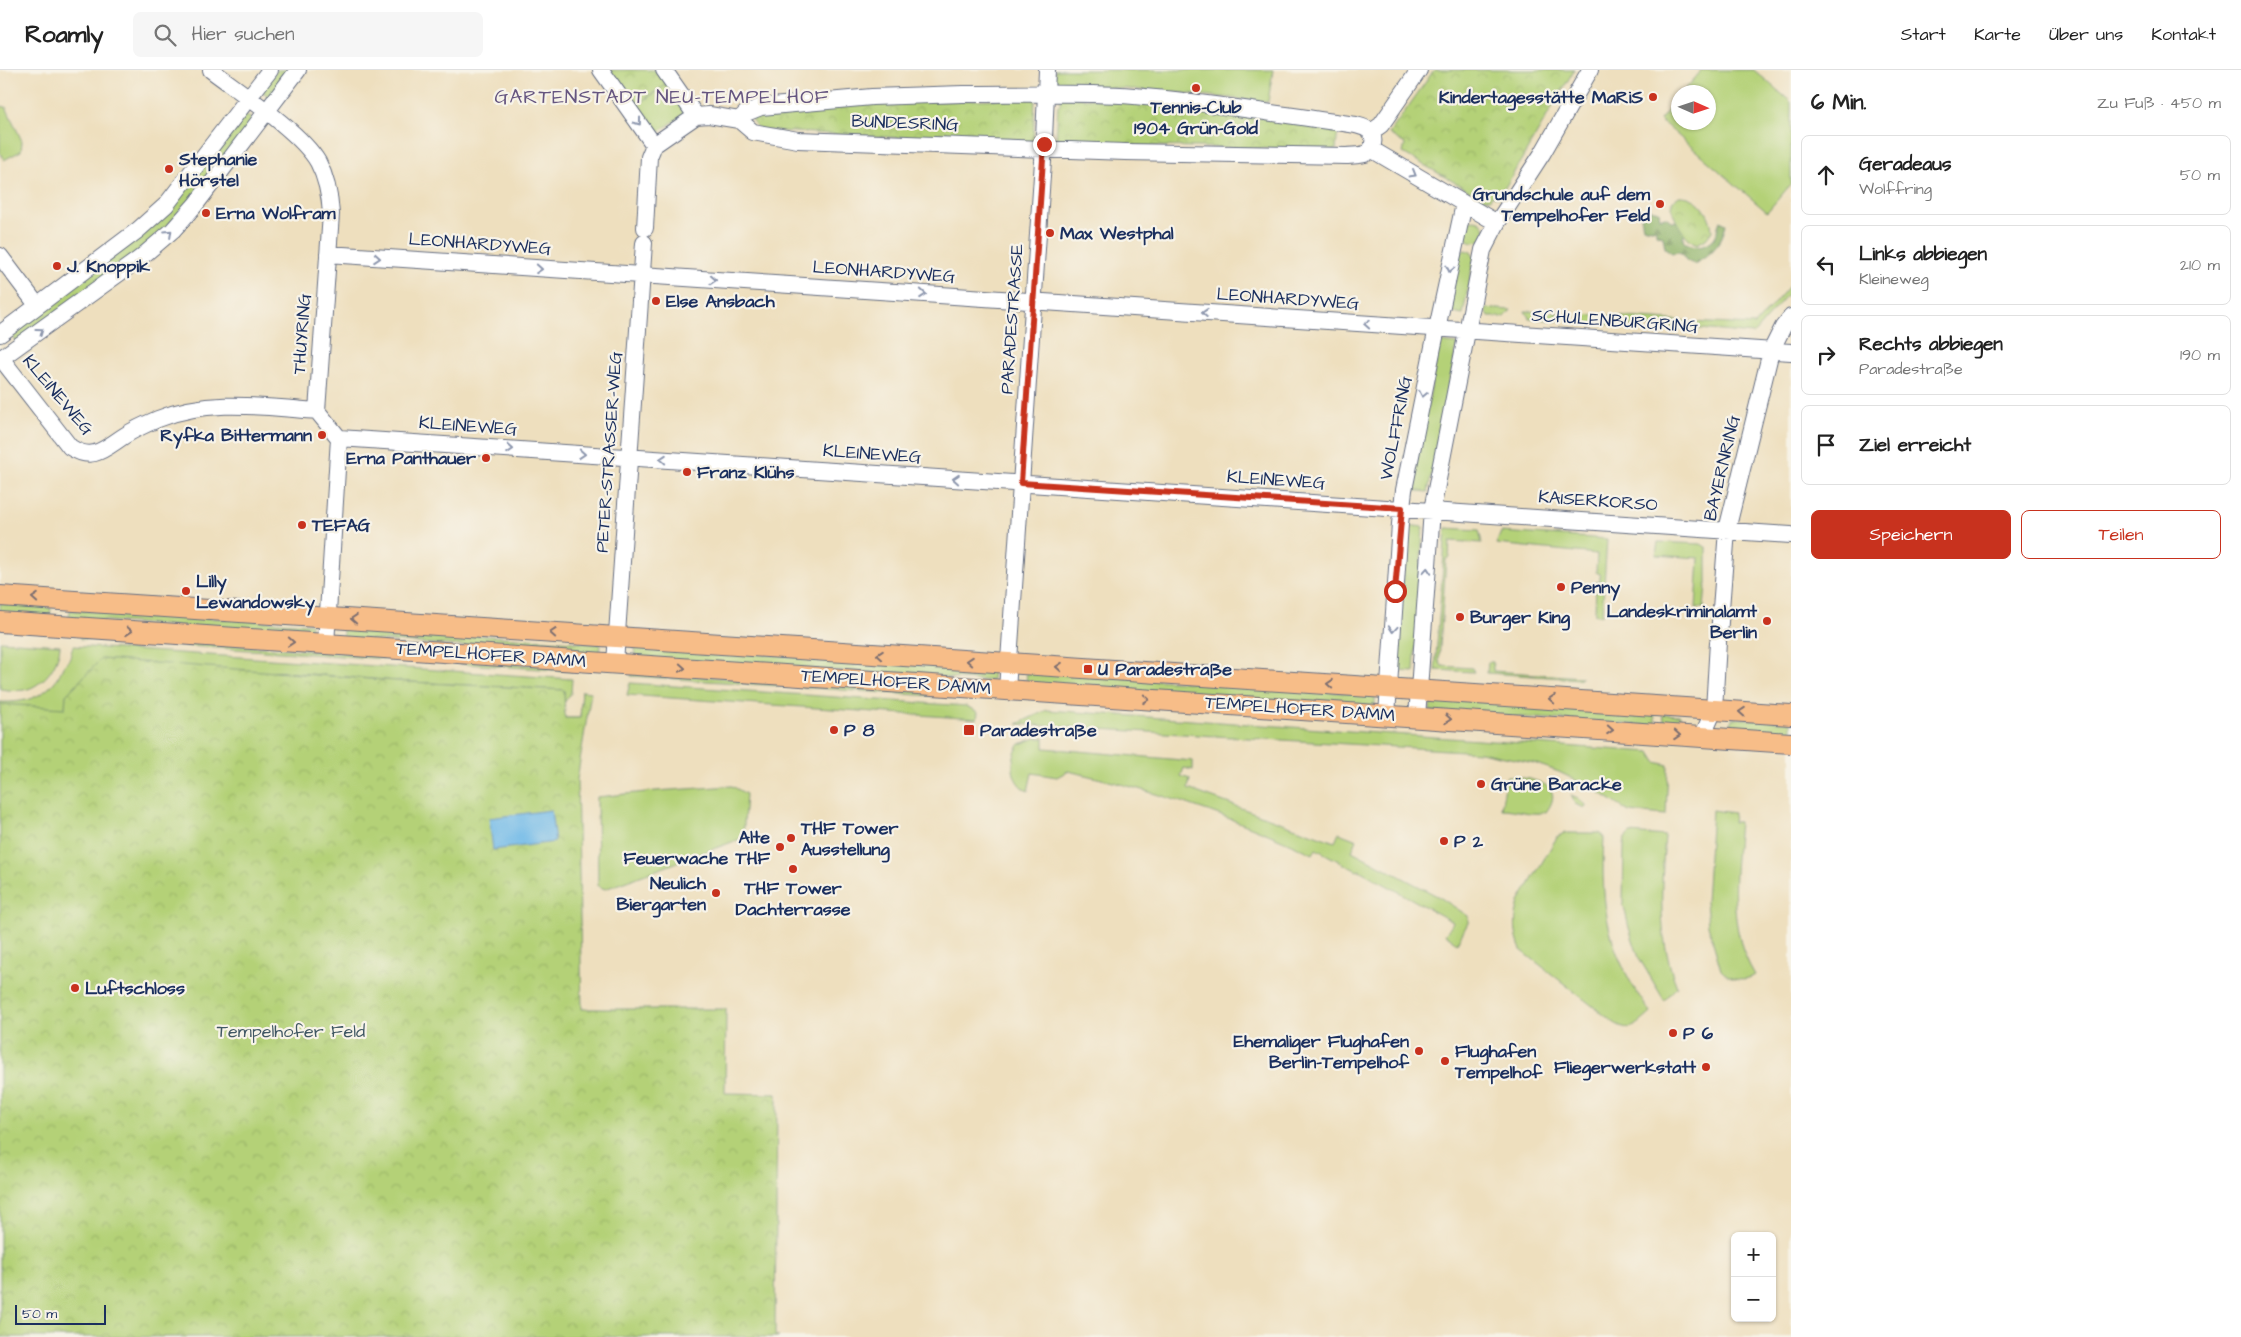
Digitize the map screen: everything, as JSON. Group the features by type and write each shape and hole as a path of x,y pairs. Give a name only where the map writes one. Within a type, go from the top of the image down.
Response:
{"main road":[{"name":"TEMPELHOFER DAMM","path":"0,596 1791,715"},
{"path":"64,600 65,626"},
{"name":"TEMPELHOFER DAMM","path":"0,622 1791,743"}],"street":[{"name":"THUYRING","path":"211,70 304,143 318,162 327,182 330,197 328,254 317,411"},
{"path":"0,334 138,230 162,209 270,70"},
{"path":"0,358 139,259 173,230 196,204 298,70"},
{"path":"601,70 654,145 696,116 709,115 739,120"},
{"path":"664,70 696,116"},
{"name":"PARADESTRASSE","path":"1007,690 1043,148 1046,70"},
{"path":"1419,70 1381,125 1371,132 1374,141 1372,149 1497,223"},
{"path":"1417,717 1432,510 1483,250 1497,223 1542,154 1590,70"},
{"name":"BUNDESRING","path":"1371,132 1356,125 1238,107 1134,96 1046,94 872,97 761,107 746,113 739,120 753,132 798,140 1125,152 1347,156 1365,154 1372,149"},
{"name":"PETER-STRASSER-WEG","path":"615,664 649,157 654,145"},
{"name":"WOLFFRING","path":"1387,715 1402,508 1464,204"},
{"path":"1456,241 1483,250"},
{"name":"LEONHARDYWEG","path":"328,254 1437,329"},
{"path":"0,256 37,306"},
{"name":"BAYERNRING","path":"1702,737 1714,710 1727,530 1771,351 1782,327 1791,317"},
{"name":"SCHULENBURGRING","path":"1437,329 1791,352"},
{"name":"KLEINEWEG","path":"0,358 70,447 86,454 100,452 139,427 160,418 199,407 225,405 317,411"},
{"path":"317,411 339,438 326,644"},
{"name":"KLEINEWEG","path":"339,438 1402,508"},
{"name":"KAISERKORSO","path":"1402,508 1791,535"}],"green space":[{"path":"277,70 292,70 270,98 261,90"},
{"path":"604,70 659,70 668,83 632,108"},
{"name":"Tennis-Club 1904 Grün-Gold","path":"1055,70 1273,70 1268,102 1182,93 1061,84 1055,78"},
{"path":"1434,70 1574,70 1499,198 1492,195 1490,199 1482,198 1403,153 1405,144 1389,134"},
{"path":"1702,70 1754,70 1791,102 1791,184 1767,212 1672,130 1716,130 1716,85 1689,85"},
{"path":"668,83 685,112 656,134 632,109"},
{"path":"1061,97 1115,100 1338,127 1336,150 1056,144 1058,105 1060,105"},
{"path":"1035,98 1033,145 759,130 749,116 836,104"},
{"path":"0,106 6,107 22,141 21,151 4,160 0,153"},
{"path":"1671,107 1671,129 1660,120"},
{"path":"243,113 253,120 201,189 159,235 17,342 10,333 121,249"},
{"path":"1679,196 1698,202 1709,218 1712,231 1706,239 1697,244 1692,242 1683,232 1673,213 1672,202"},
{"path":"1643,210 1659,211 1660,218 1666,217 1671,221 1680,222 1686,230 1683,237 1684,242 1692,245 1705,245 1716,235 1720,221 1726,224 1722,237 1711,253 1694,264 1687,261 1680,252 1672,253 1665,248 1663,236 1656,234 1656,230 1643,227 1641,217"},
{"path":"1474,220 1482,223 1485,231 1482,239 1474,242 1466,239 1463,231 1466,223"},
{"path":"1465,250 1471,252 1474,257 1463,314 1447,311 1461,252"},
{"path":"1791,284 1791,290 1753,334 1690,328 1690,322 1755,325"},
{"path":"1484,308 1511,310 1505,317 1489,317"},
{"path":"1525,311 1558,313 1558,321 1529,318"},
{"path":"1581,314 1685,321 1685,328 1580,323"},
{"path":"1440,342 1457,344 1428,492 1411,490"},
{"path":"1407,525 1423,527 1414,672 1396,671"},
{"path":"1446,528 1479,530 1482,543 1450,541 1449,557 1446,559 1439,661 1442,666 1472,668 1474,672 1435,670"},
{"path":"1501,532 1607,539 1602,615 1595,614 1596,582 1600,581 1600,574 1596,572 1597,554 1496,544"},
{"path":"1658,542 1701,544 1707,548 1707,585 1704,608 1696,608 1699,558 1656,555"},
{"path":"0,603 51,608 50,617 0,614"},
{"path":"70,610 311,624 310,636 69,618"},
{"path":"343,626 601,644 600,655 343,638"},
{"path":"80,635 572,668 572,671 80,639"},
{"path":"0,641 60,645 57,659 46,677 28,689 14,690 0,689"},
{"path":"73,646 572,679 571,693 564,703 564,690 410,682 273,671 561,718 580,718 573,729 0,717 0,702 33,698 46,690 58,677 63,666 69,661"},
{"path":"635,646 993,670 992,681 634,657"},
{"name":"Tempelhofer Feld","path":"101,659 410,682 564,690 565,718 580,718 582,691 591,692 577,780 582,1009 726,1009 725,1093 777,1094 775,1335 779,1337 0,1337 0,704 65,708 66,695"},
{"path":"1488,662 1493,662 1493,671 1581,677 1581,679 1487,673"},
{"path":"1027,671 1375,695 1375,707 1026,684"},
{"path":"632,672 979,695 979,699 631,676"},
{"path":"630,683 966,706 978,712 977,719 627,695"},
{"path":"1431,698 1654,713 1656,726 1430,711"},
{"path":"1047,710 1650,752 1656,762 1668,765 1666,815 1629,812 1596,790 1559,772 1534,763 1480,752 1017,724"},
{"path":"1663,714 1680,715 1680,728 1665,727"},
{"path":"1732,718 1791,722 1791,736 1731,732"},
{"path":"1036,738 1044,738 1044,748 1193,761 1193,770 1184,768 1181,776 1190,779 1188,789 1335,842 1339,833 1357,840 1352,851 1441,898 1468,916 1468,923 1457,943 1445,935 1453,922 1359,870 1357,871 1316,849 1313,854 1223,816 1162,796 1068,771 1057,777 1032,773 1028,791 1022,787 1015,777 1013,763 1016,750 1020,744"},
{"path":"1507,776 1534,780 1549,788 1552,794 1552,802 1546,812 1534,813 1501,809"},
{"path":"732,786 746,794 743,838 605,889 598,886 597,797"},
{"path":"1571,795 1586,805 1585,808 1575,804"},
{"path":"1712,810 1734,813 1733,822 1739,822 1735,881 1736,920 1746,957 1755,975 1742,979 1728,976 1721,970 1708,925 1706,902"},
{"path":"1564,833 1600,833 1604,838 1604,887 1610,930 1616,951 1625,971 1636,992 1651,1013 1642,1021 1629,1028 1619,1026 1613,1022 1521,950 1517,938 1516,914 1519,902 1557,837"},
{"path":"1630,833 1665,836 1662,875 1663,931 1677,987 1664,1000 1639,958 1623,902 1624,845 1625,838"}],"water":[{"path":"551,810 555,842 493,850 489,818"}],"place":[{"name":"Tennis-Club 1904 Grün-Gold","path":"1196,88"},
{"name":"Kindertagesstätte MaRiS","path":"1653,97"},
{"name":"Stephanie Hörstel","path":"169,169"},
{"name":"Grundschule auf dem Tempelhofer Feld","path":"1660,204"},
{"name":"Erna Wolfram","path":"206,213"},
{"name":"Max Westphal","path":"1050,233"},
{"name":"J. Knoppik","path":"57,266"},
{"name":"Else Ansbach","path":"656,301"},
{"name":"Ryfka Bittermann","path":"322,435"},
{"name":"Erna Panthauer","path":"486,458"},
{"name":"Franz Klühs","path":"687,472"},
{"name":"TEFAG","path":"302,525"},
{"name":"Penny","path":"1561,587"},
{"name":"Lilly Lewandowsky","path":"186,591"},
{"name":"Burger King","path":"1460,617"},
{"name":"Landeskriminalamt Berlin","path":"1767,621"},
{"name":"U Paradestraße","path":"1088,669"},
{"name":"P 8","path":"834,730"},
{"name":"Paradestraße","path":"969,730"},
{"name":"Grüne Baracke","path":"1481,784"},
{"name":"THF Tower Ausstellung","path":"791,838"},
{"name":"P 2","path":"1444,841"},
{"name":"Alte Feuerwache THF","path":"780,847"},
{"name":"THF Tower Dachterrasse","path":"793,869"},
{"name":"Neulich Biergarten","path":"716,893"},
{"name":"Luftschloss","path":"75,988"},
{"name":"P 6","path":"1673,1033"},
{"name":"Ehemaliger Flughafen Berlin-Tempelhof","path":"1419,1051"},
{"name":"Flughafen Tempelhof","path":"1445,1061"},
{"name":"Fliegerwerkstatt","path":"1706,1067"}],"district":[{"name":"GARTENSTADT NEU-TEMPELHOF","path":"662,97"}],"route":[{"path":"1044,144 1021,483 1402,508 1395,591"}]}
